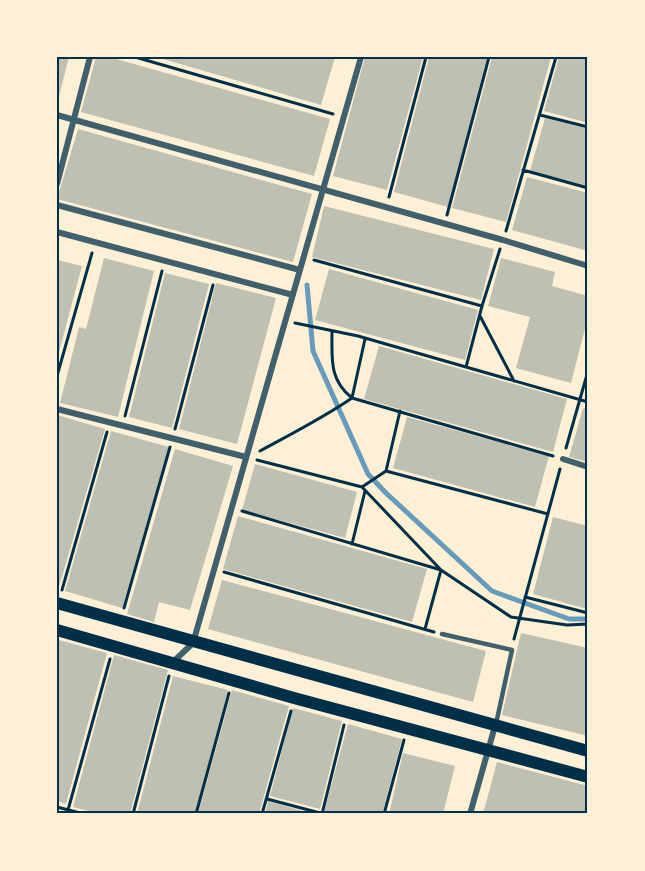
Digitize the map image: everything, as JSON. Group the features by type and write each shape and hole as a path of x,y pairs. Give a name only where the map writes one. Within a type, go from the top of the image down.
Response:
{"main road":[{"path":"57,604 588,751"},
{"path":"57,630 294,698 588,777"}],"street":[{"path":"57,184 90,57"},
{"path":"173,663 193,643 361,57"},
{"path":"57,116 323,189 588,266"},
{"path":"57,205 300,270"},
{"path":"57,232 293,295"},
{"path":"57,409 246,457"},
{"path":"563,459 588,467"},
{"path":"470,814 495,726"}],"lane":[{"path":"442,634 512,650 495,726"}],"path":[{"path":"135,57 344,117"},
{"path":"386,208 426,57"},
{"path":"445,224 489,57"},
{"path":"466,367 479,315 556,57"},
{"path":"540,115 588,127"},
{"path":"523,170 588,188"},
{"path":"57,376 95,242"},
{"path":"304,257 482,306"},
{"path":"123,425 164,260"},
{"path":"479,315 514,381"},
{"path":"306,325 365,339 588,402"},
{"path":"332,331 333,369 341,390 352,398 563,459"},
{"path":"246,457 333,412 352,398 365,339"},
{"path":"512,650 588,371"},
{"path":"352,544 364,488 386,471 400,411"},
{"path":"57,604 110,422"},
{"path":"246,457 364,488 378,506 441,570 511,617 567,625 588,624"},
{"path":"386,471 548,514"},
{"path":"232,508 441,570"},
{"path":"214,569 442,634"},
{"path":"425,629 441,570"},
{"path":"525,597 588,613"},
{"path":"68,810 113,646"},
{"path":"133,814 173,663"},
{"path":"196,814 232,679"},
{"path":"262,814 294,698"},
{"path":"267,799 323,814 348,712"},
{"path":"384,814 407,728"},
{"path":"57,807 84,814"}],"building":[{"path":"57,57 69,57 58,100 57,100"},
{"path":"96,57 109,57 330,119 314,176 81,112"},
{"path":"156,57 335,57 321,105"},
{"path":"365,57 423,57 387,190 333,176"},
{"path":"429,57 487,57 448,207 394,192"},
{"path":"492,57 551,57 506,222 452,208"},
{"path":"559,57 588,57 588,123 544,111"},
{"path":"545,118 588,129 588,187 530,171"},
{"path":"78,129 312,194 293,262 57,199"},
{"path":"527,177 588,193 588,251 512,230"},
{"path":"324,206 494,249 481,300 312,257"},
{"path":"104,258 154,271 118,417 60,403 79,327 86,329"},
{"path":"501,258 555,272 552,286 588,296 588,317 571,383 516,368 530,317 488,306"},
{"path":"57,260 82,266 58,356 57,356"},
{"path":"329,269 478,310 465,360 315,320"},
{"path":"165,273 209,284 172,428 129,417"},
{"path":"216,283 276,298 237,444 179,429"},
{"path":"379,346 567,399 553,452 364,399"},
{"path":"583,408 588,409 588,462 569,457"},
{"path":"57,415 105,429 59,587 57,586"},
{"path":"407,417 549,456 535,507 393,468"},
{"path":"111,431 169,447 122,608 65,591"},
{"path":"175,449 233,466 190,610 159,602 154,622 127,614"},
{"path":"255,464 357,492 345,538 242,510"},
{"path":"238,516 427,569 412,622 223,569"},
{"path":"553,517 588,526 587,609 533,594"},
{"path":"222,580 486,651 473,702 208,629"},
{"path":"521,633 588,648 588,736 502,715"},
{"path":"59,640 107,653 66,804 57,801 57,648"},
{"path":"114,655 168,670 130,814 101,814 73,807"},
{"path":"173,676 228,690 195,814 137,814"},
{"path":"232,690 289,706 259,814 198,814"},
{"path":"293,708 342,721 320,809 270,796"},
{"path":"348,724 402,739 382,814 324,812"},
{"path":"403,753 455,766 443,814 389,814"},
{"path":"497,762 588,786 588,814 483,814"},
{"path":"268,801 310,813 310,814 265,814"}],"waterway":[{"path":"307,285 313,351 368,474 492,591 569,619 588,619"}]}
